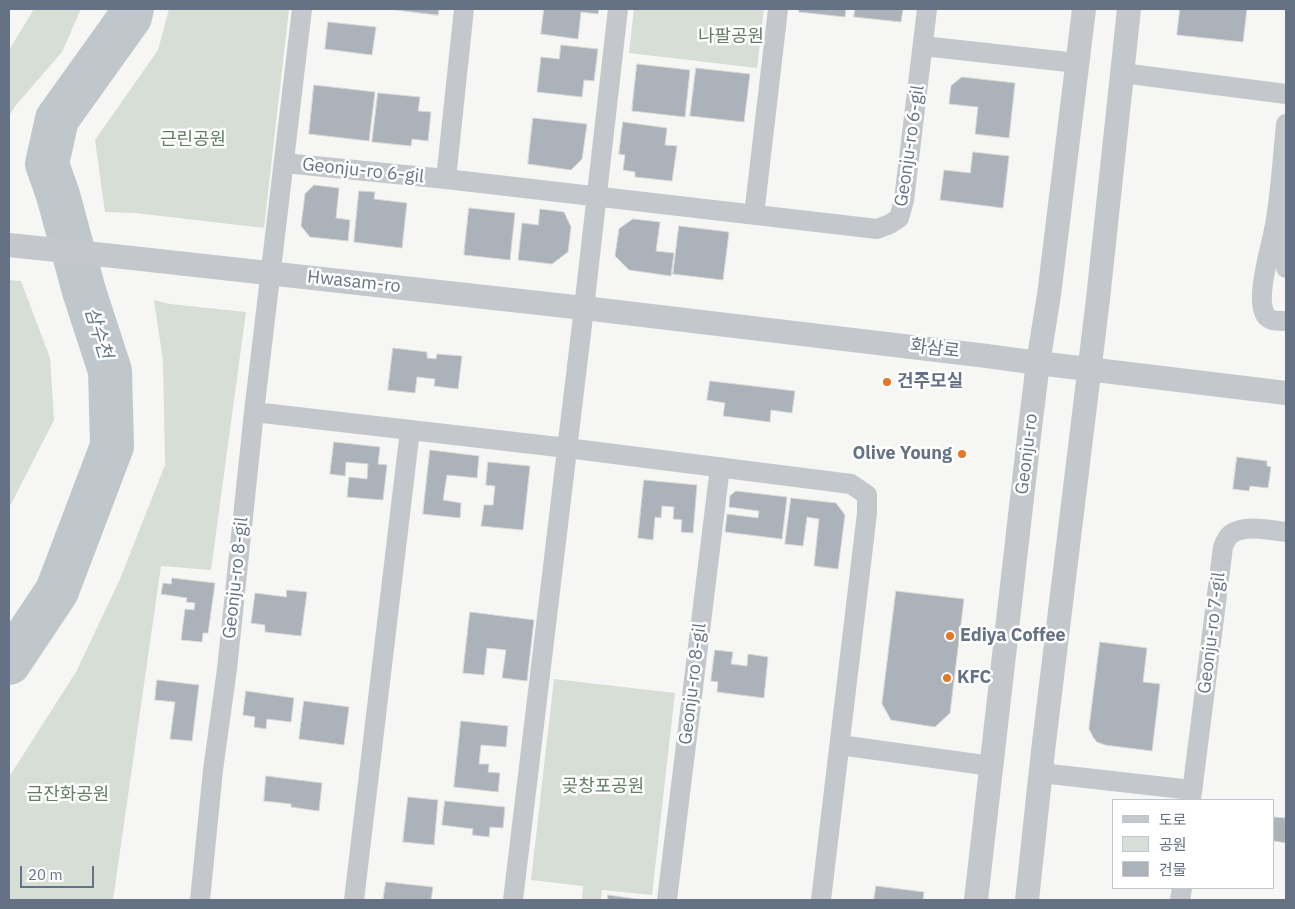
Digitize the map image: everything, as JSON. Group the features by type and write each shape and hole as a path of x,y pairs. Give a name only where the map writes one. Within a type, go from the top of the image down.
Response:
{"street":[{"name":"Geonju-ro 6-gil","path":"302,9 284,162 877,229 899,218 904,200 927,9"},
{"path":"446,179 464,9"},
{"path":"513,900 618,9"},
{"path":"754,215 778,9"},
{"name":"Geonju-ro","path":"976,900 1038,363 1049,295 1084,9"},
{"path":"1027,900 1088,369 1098,299 1129,9"},
{"path":"924,46 1077,63"},
{"path":"1122,73 1286,94"},
{"path":"1286,124 1276,220 1262,286 1261,305 1264,315 1274,322 1286,321"},
{"name":"Geonju-ro 8-gil","path":"200,900 254,412 284,162"},
{"path":"1276,220 1286,268"},
{"name":"Hwasam-ro","path":"17,246 584,308"},
{"name":"화삼로","path":"584,308 1286,393"},
{"path":"254,412 567,448 851,484 867,496 867,513 821,900"},
{"path":"354,900 410,430"},
{"name":"Geonju-ro 8-gil","path":"666,900 720,468"},
{"name":"Geonju-ro 7-gil","path":"1041,773 1192,795 1223,547 1226,539 1231,534 1240,530 1256,528 1286,532"},
{"path":"840,745 991,766"}],"green space":[{"path":"34,9 81,9 62,52 16,105 9,116 9,50"},
{"name":"근린공원","path":"169,9 289,9 264,228 135,213 105,212 95,140 158,50"},
{"name":"나팔공원","path":"634,9 764,9 757,68 629,53"},
{"path":"9,280 21,281 50,358 54,420 9,508"},
{"name":"금잔화공원","path":"154,300 170,304 246,312 211,570 161,566 113,900 9,900 9,777 76,672 120,579 165,465 163,361"},
{"name":"곶창포공원","path":"554,679 675,693 652,895 602,890 601,900 582,900 583,886 531,880"}],"building":[{"path":"389,9 439,9 438,15"},
{"path":"544,9 599,9 598,14 581,12 578,39 541,34"},
{"path":"799,9 846,9 845,17 799,12"},
{"path":"855,9 903,9 901,22 854,17"},
{"path":"1180,9 1247,9 1243,42 1177,35"},
{"path":"328,22 376,27 372,55 325,49"},
{"path":"561,45 598,49 594,81 584,80 582,97 537,92 541,57 559,59"},
{"path":"637,64 690,70 685,117 632,111"},
{"path":"696,68 750,74 744,122 690,116"},
{"path":"962,77 1015,83 1009,138 975,134 978,107 949,104 951,86"},
{"path":"314,85 375,92 369,141 309,134"},
{"path":"378,93 420,97 418,111 431,112 428,141 412,139 411,146 372,142"},
{"path":"533,118 587,124 582,159 571,170 528,164"},
{"path":"623,122 667,128 665,145 677,146 672,181 635,177 635,172 623,170 625,155 619,154"},
{"path":"973,152 1009,156 1003,208 940,200 944,170 970,173"},
{"path":"314,185 339,188 336,218 350,220 348,241 310,237 301,226 305,194"},
{"path":"359,191 375,192 374,199 407,203 402,248 354,242"},
{"path":"469,208 515,213 510,260 464,255"},
{"path":"540,209 564,212 571,227 568,252 552,264 518,260 522,223 538,225"},
{"path":"633,219 660,222 656,251 674,253 671,276 629,270 615,256 619,229"},
{"path":"679,226 729,232 723,280 673,274"},
{"path":"393,348 427,352 427,358 436,359 437,354 462,356 458,389 434,386 435,379 417,377 415,393 388,390"},
{"path":"710,381 795,391 792,413 771,410 770,422 723,416 725,403 707,400"},
{"path":"334,442 380,447 378,464 387,465 383,500 347,497 349,477 367,479 368,464 346,462 345,476 330,474"},
{"path":"430,450 479,456 477,478 447,475 443,500 461,503 460,518 423,514"},
{"path":"1237,457 1267,461 1267,466 1271,467 1268,488 1250,486 1249,491 1233,489"},
{"path":"488,462 530,466 523,530 481,526 484,505 493,505 495,486 486,485"},
{"path":"644,480 697,485 693,533 681,532 682,520 673,519 674,507 662,506 661,518 655,517 653,540 638,538"},
{"path":"736,491 787,497 782,539 725,532 727,514 758,518 759,511 729,507 730,496"},
{"path":"791,498 836,503 845,515 838,569 814,566 819,519 807,517 803,546 785,544"},
{"path":"172,578 215,583 208,633 203,633 202,642 181,640 185,609 194,610 195,603 186,602 187,598 161,594 163,583 171,584"},
{"path":"287,590 307,592 301,636 265,632 265,625 251,623 255,593 286,597"},
{"path":"896,591 964,599 950,713 935,727 891,720 882,704"},
{"path":"470,612 534,620 527,681 502,678 506,650 487,648 484,675 463,673"},
{"path":"1100,642 1147,648 1143,682 1160,684 1152,751 1105,745 1097,742 1089,729"},
{"path":"715,650 733,652 731,664 747,666 748,654 768,657 764,698 717,692 718,682 711,681"},
{"path":"157,680 199,685 192,741 170,739 175,702 155,700"},
{"path":"246,691 294,698 291,722 267,719 266,729 254,727 255,717 243,715"},
{"path":"304,701 349,707 344,745 299,739"},
{"path":"461,721 508,726 506,747 481,745 479,764 489,764 488,772 500,773 498,792 454,787"},
{"path":"266,776 322,783 319,811 291,807 291,804 264,801"},
{"path":"408,797 438,800 434,845 403,842"},
{"path":"445,801 505,807 503,828 490,827 489,837 472,835 473,829 442,825"},
{"path":"1275,817 1286,818 1286,843 1275,841"},
{"path":"386,882 433,887 431,900 383,900"},
{"path":"876,886 924,892 923,900 874,900"},
{"path":"608,895 644,900 608,900"}],"waterway":[{"name":"삼수천","path":"9,663 57,591 112,446 110,371 84,291 58,195 47,164 57,119 130,17 132,9"}],"place":[{"name":"건주모실","path":"887,382"},
{"name":"Olive Young","path":"962,454"},
{"name":"Ediya Coffee","path":"950,636"},
{"name":"KFC","path":"947,678"}]}
